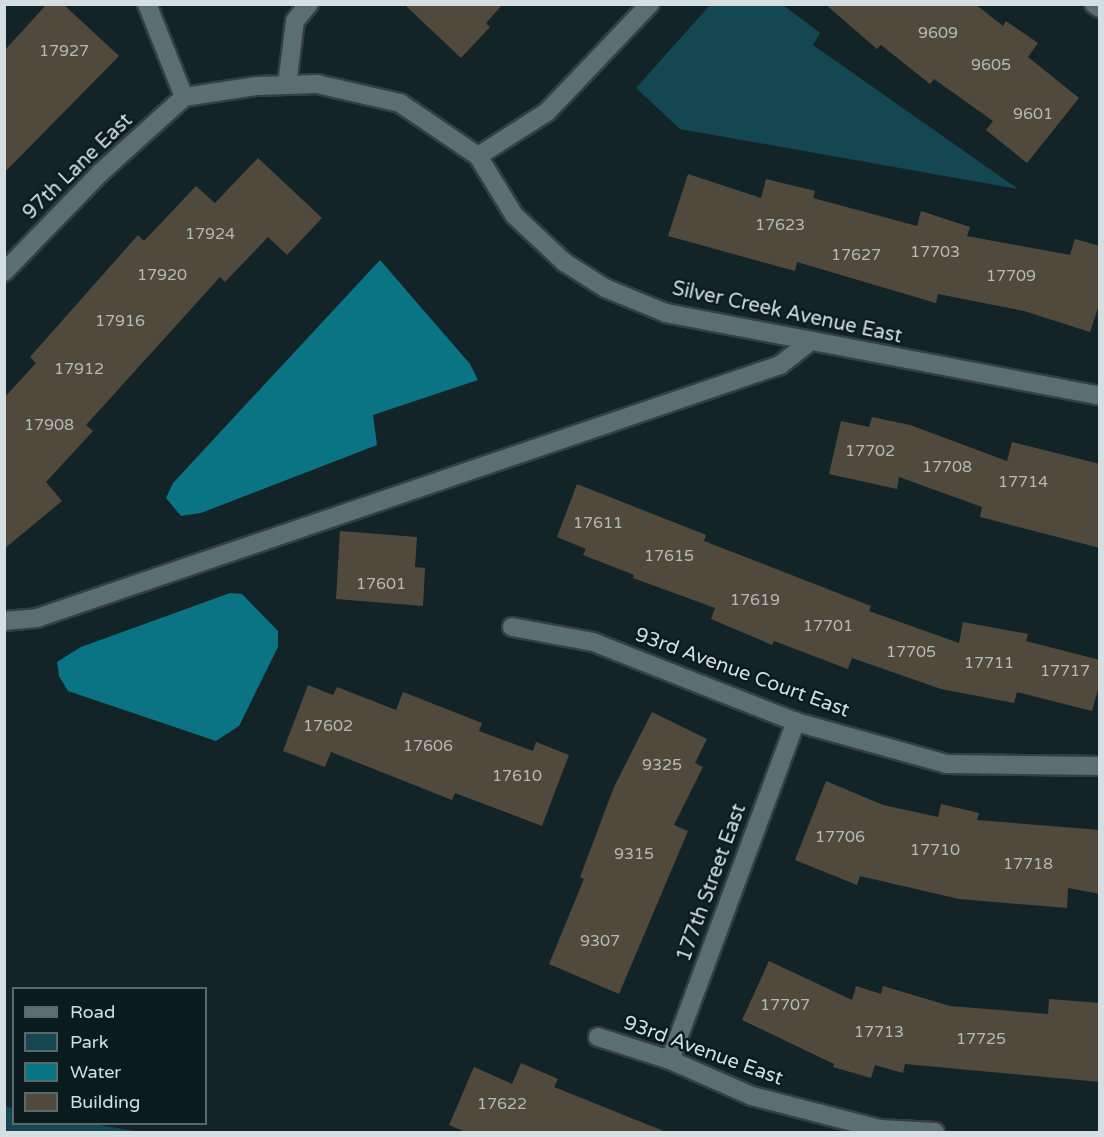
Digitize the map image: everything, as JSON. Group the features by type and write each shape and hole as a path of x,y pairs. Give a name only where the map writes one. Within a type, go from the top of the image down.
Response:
{"street":[{"path":"147,4 184,97"},
{"path":"287,85 295,21 309,4"},
{"path":"478,156 547,112 650,4"},
{"path":"1094,4 1100,9"},
{"name":"Silver Creek Avenue East","path":"184,97 287,85 317,84 400,103 478,156 514,215 564,262 605,288 666,313 1100,396"},
{"name":"97th Lane East","path":"4,272 100,173 184,97"},
{"path":"4,621 37,618 780,364 809,342"},
{"name":"93rd Avenue Court East","path":"512,627 593,642 796,722 946,764 1100,766"},
{"name":"177th Street East","path":"670,1060 796,722"},
{"name":"93rd Avenue East","path":"598,1037 670,1060 752,1096 880,1129 935,1132"}],"green space":[{"path":"710,5 783,5 820,33 813,45 1018,189 680,129 636,88"},
{"path":"4,1106 12,1108 12,1125 100,1125 140,1132 5,1132"}],"water":[{"path":"380,260 470,364 478,380 373,415 377,445 201,513 181,516 166,498 173,483"},
{"path":"230,593 242,594 278,631 278,647 239,726 216,741 68,691 59,676 57,662 81,647"}],"building":[{"path":"47,4 63,4 119,56 4,173 4,51"},
{"path":"404,4 503,4 486,23 490,27 461,58"},
{"path":"825,4 975,4 1003,26 1006,21 1038,43 1028,57 1079,98 1027,163 986,130 993,121 934,79 930,84 881,45 877,49"},
{"path":"258,158 322,218 287,255 268,237 225,282 220,277 86,425 93,431 46,482 62,501 4,549 4,398 36,363 30,357 138,235 144,241 196,186 215,203"},
{"path":"688,174 761,198 766,179 815,191 813,198 917,226 921,211 970,227 967,236 1070,255 1075,239 1100,246 1100,302 1090,332 1024,311 938,294 936,303 797,262 795,271 668,236"},
{"path":"872,417 910,425 1007,461 1012,442 1100,464 1100,548 980,517 982,507 899,477 897,489 829,474 841,421 869,427"},
{"path":"577,484 706,535 704,541 871,606 869,611 959,643 963,622 1028,634 1026,641 1100,660 1100,682 1092,711 1017,692 1014,703 941,689 852,658 848,669 774,641 772,645 711,619 715,608 633,578 634,575 583,555 586,549 557,537"},
{"path":"340,531 417,537 415,567 425,568 423,606 336,599"},
{"path":"308,685 333,695 337,687 396,710 403,692 482,723 479,731 533,751 536,742 569,755 542,826 455,793 452,800 331,752 325,767 283,751"},
{"path":"652,712 707,739 695,763 703,767 674,825 688,831 619,994 549,964 584,879 580,877 614,787"},
{"path":"826,781 883,805 938,817 941,804 979,813 977,820 1100,830 1100,894 1068,888 1067,908 959,899 860,876 857,885 795,860"},
{"path":"769,961 852,1000 856,986 881,994 883,986 950,1006 1048,1014 1049,999 1100,1003 1100,1082 905,1064 903,1073 875,1065 871,1078 833,1067 834,1064 742,1020"},
{"path":"521,1063 558,1079 554,1087 666,1132 466,1132 449,1125 474,1067 512,1084"}]}
